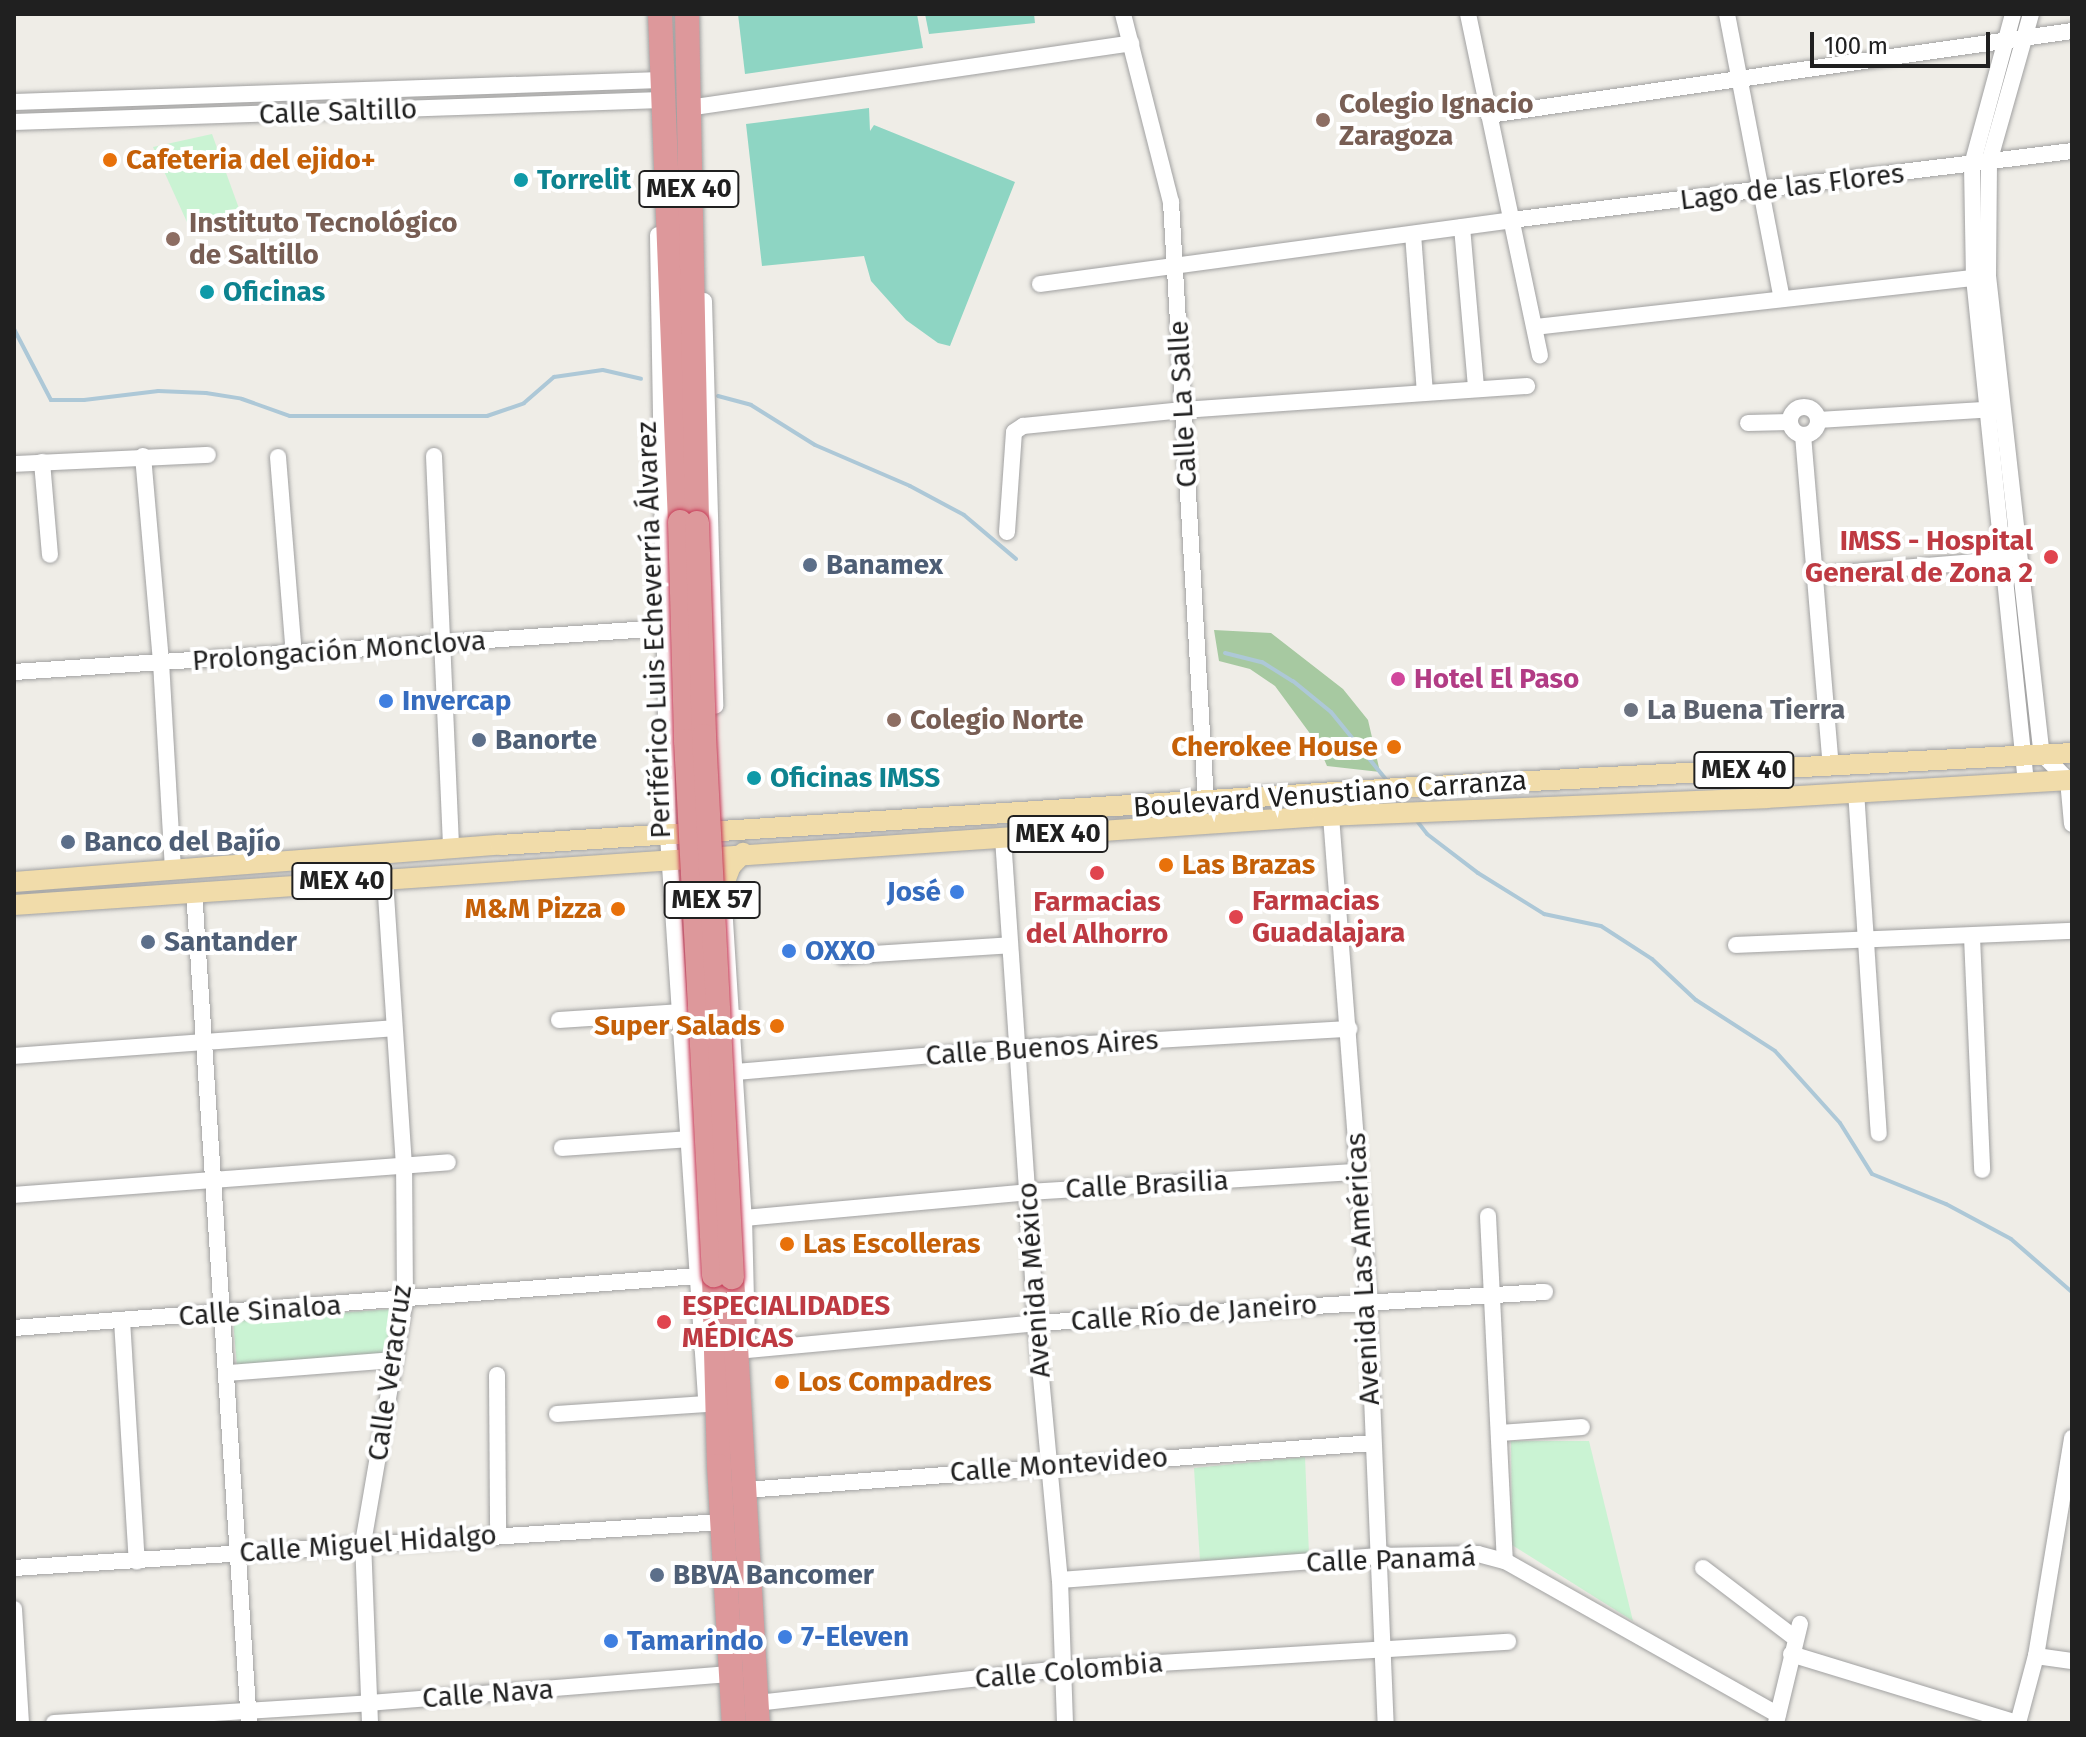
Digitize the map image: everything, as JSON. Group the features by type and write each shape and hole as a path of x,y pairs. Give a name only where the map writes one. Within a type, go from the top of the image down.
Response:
{"highway":[{"name":"Periférico Luis Echeverría Álvarez","path":"660,14 666,174 704,736 719,1466 734,1723"},
{"path":"662,90 671,59 675,14"},
{"name":"Periférico Luis Echeverría Álvarez","path":"687,14 689,522"},
{"name":"Periférico Luis Echeverría Álvarez","path":"715,1276 740,1401 758,1713"}],"main road":[{"name":"Boulevard Venustiano Carranza","path":"14,882 451,848 1381,789 2072,753"},
{"name":"Boulevard Venustiano Carranza","path":"14,905 743,853 1331,816 1767,798 2070,780"},
{"path":"724,884 731,866 743,853"}],"street":[{"name":"Calle La Salle","path":"1123,14 1171,202 1206,801"},
{"path":"1468,14 1540,356"},
{"path":"1727,14 1782,299"},
{"path":"2013,14 1972,165 1981,277 1985,409 2015,677 2033,756 2070,780 2072,824"},
{"path":"2026,783 2033,756 2034,676 2004,409 1981,277 1989,162 2031,14"},
{"path":"1489,115 2072,31"},
{"path":"688,108 1131,43"},
{"name":"Calle Saltillo","path":"14,102 662,90"},
{"name":"Calle Saltillo","path":"14,122 662,90"},
{"name":"Lago de las Flores","path":"1040,284 1511,220 2072,151"},
{"name":"Periférico Luis Echeverría Álvarez","path":"688,154 702,251 716,800 727,914 744,1218 747,1350 745,1388 740,1401"},
{"path":"666,174 658,209 657,270 668,836 690,1139 715,1276 706,1404 719,1466"},
{"path":"1462,227 1476,388"},
{"path":"1413,234 1425,392"},
{"path":"1535,327 1981,277"},
{"path":"1007,532 1013,437 1023,426 1183,410 1527,386"},
{"path":"1805,407 1814,411 1818,420 1814,431 1803,435 1794,431 1790,422 1792,413 1805,407"},
{"path":"1818,420 2004,409"},
{"path":"1748,423 1790,422"},
{"path":"1803,435 1831,766"},
{"path":"14,464 208,455"},
{"path":"143,456 161,662 173,870"},
{"path":"434,456 451,848"},
{"path":"278,457 294,654"},
{"path":"42,462 50,555"},
{"path":"1816,575 2021,558"},
{"name":"Prolongación Monclova","path":"14,672 665,628"},
{"path":"2015,677 2034,676"},
{"path":"1856,791 1879,1133"},
{"path":"667,800 673,810 688,818 704,815 716,800"},
{"name":"Avenida Las Américas","path":"1331,816 1368,1302 1386,1723"},
{"name":"Avenida México","path":"1003,838 1036,1323 1060,1580 1065,1723"},
{"path":"674,891 686,876 703,872 717,882 727,914"},
{"name":"Calle Veracruz","path":"370,1723 363,1543 392,1360 405,1300 404,1166 392,1028 385,878"},
{"path":"194,891 225,1314 248,1716"},
{"path":"1736,945 2072,931"},
{"path":"1972,937 1982,1170"},
{"path":"842,956 1010,945"},
{"path":"559,1020 682,1012"},
{"path":"14,1056 392,1028"},
{"name":"Calle Buenos Aires","path":"735,1072 1017,1048 1349,1029"},
{"path":"562,1148 690,1139"},
{"path":"14,1195 448,1162"},
{"name":"Calle Brasilia","path":"744,1218 1028,1192 1358,1172"},
{"path":"1488,1216 1505,1561"},
{"name":"Calle Sinaloa","path":"14,1328 715,1276"},
{"name":"Calle Río de Janeiro","path":"747,1350 1036,1323 1545,1292"},
{"path":"122,1320 137,1562"},
{"path":"228,1373 392,1360"},
{"path":"497,1375 498,1534"},
{"path":"557,1414 706,1404"},
{"path":"1501,1433 1582,1427"},
{"path":"1703,1568 1795,1639 2017,1723 2036,1656 2072,1438"},
{"name":"Calle Montevideo","path":"745,1490 1373,1443"},
{"name":"Calle Miguel Hidalgo","path":"14,1568 137,1562 498,1534 722,1522"},
{"name":"Calle Panamá","path":"1060,1580 1379,1556 1478,1554 1505,1561 1777,1719"},
{"path":"14,1609 21,1723"},
{"path":"1777,1719 1795,1639"},
{"name":"Calle Colombia","path":"758,1713 1061,1669 1508,1642"},
{"path":"2036,1656 2072,1661"},
{"name":"Calle Nava","path":"54,1723 248,1716 369,1703 731,1674"}],"green space":[{"path":"738,14 917,14 923,48 745,74"},
{"path":"925,14 1034,14 1035,23 929,34"},
{"path":"869,108 870,131 874,125 1015,182 950,346 938,343 906,320 871,281 864,256 762,266 746,124"},
{"path":"212,134 241,214 191,231 153,147"},
{"path":"1214,630 1271,633 1343,689 1368,720 1380,772 1327,766 1317,743 1275,686 1250,669 1219,661"},
{"path":"393,1309 385,1354 237,1367 233,1320"},
{"path":"1511,1441 1589,1441 1633,1621 1512,1545"},
{"path":"1305,1457 1309,1554 1200,1561 1194,1468"}],"waterway":[{"path":"14,329 51,400 84,400 158,391 206,393 242,399 290,416 487,416 524,403 554,377 603,370 641,379"},
{"path":"718,396 751,405 815,445 910,486 964,515 1016,559"},
{"path":"1225,653 1262,662 1293,681 1331,712 1388,782"},
{"path":"1417,821 1427,834 1478,873 1544,914 1601,926 1652,959 1696,1000 1775,1051 1840,1123 1872,1174 1946,1204 2011,1239 2072,1292"}],"place":[{"name":"Colegio Ignacio Zaragoza","path":"1323,120"},
{"name":"Cafeteria del ejido+","path":"110,160"},
{"name":"Torrelit","path":"521,180"},
{"name":"Instituto Tecnológico de Saltillo","path":"173,239"},
{"name":"Oficinas","path":"207,292"},
{"name":"IMSS - Hospital General de Zona 2","path":"2051,557"},
{"name":"Banamex","path":"810,565"},
{"name":"Hotel El Paso","path":"1398,679"},
{"name":"Invercap","path":"386,701"},
{"name":"La Buena Tierra","path":"1631,710"},
{"name":"Colegio Norte","path":"894,720"},
{"name":"Banorte","path":"479,740"},
{"name":"Cherokee House","path":"1394,747"},
{"name":"Oficinas IMSS","path":"754,778"},
{"name":"Banco del Bajío","path":"68,842"},
{"name":"Las Brazas","path":"1166,865"},
{"name":"Farmacias del Alhorro","path":"1097,873"},
{"name":"José","path":"957,892"},
{"name":"M&M Pizza","path":"618,909"},
{"name":"Farmacias Guadalajara","path":"1236,917"},
{"name":"Santander","path":"148,942"},
{"name":"OXXO","path":"789,951"},
{"name":"Super Salads","path":"777,1026"},
{"name":"Las Escolleras","path":"787,1244"},
{"name":"ESPECIALIDADES MÉDICAS","path":"664,1322"},
{"name":"Los Compadres","path":"782,1382"},
{"name":"BBVA Bancomer","path":"657,1575"},
{"name":"7-Eleven","path":"785,1637"},
{"name":"Tamarindo","path":"611,1641"}]}
